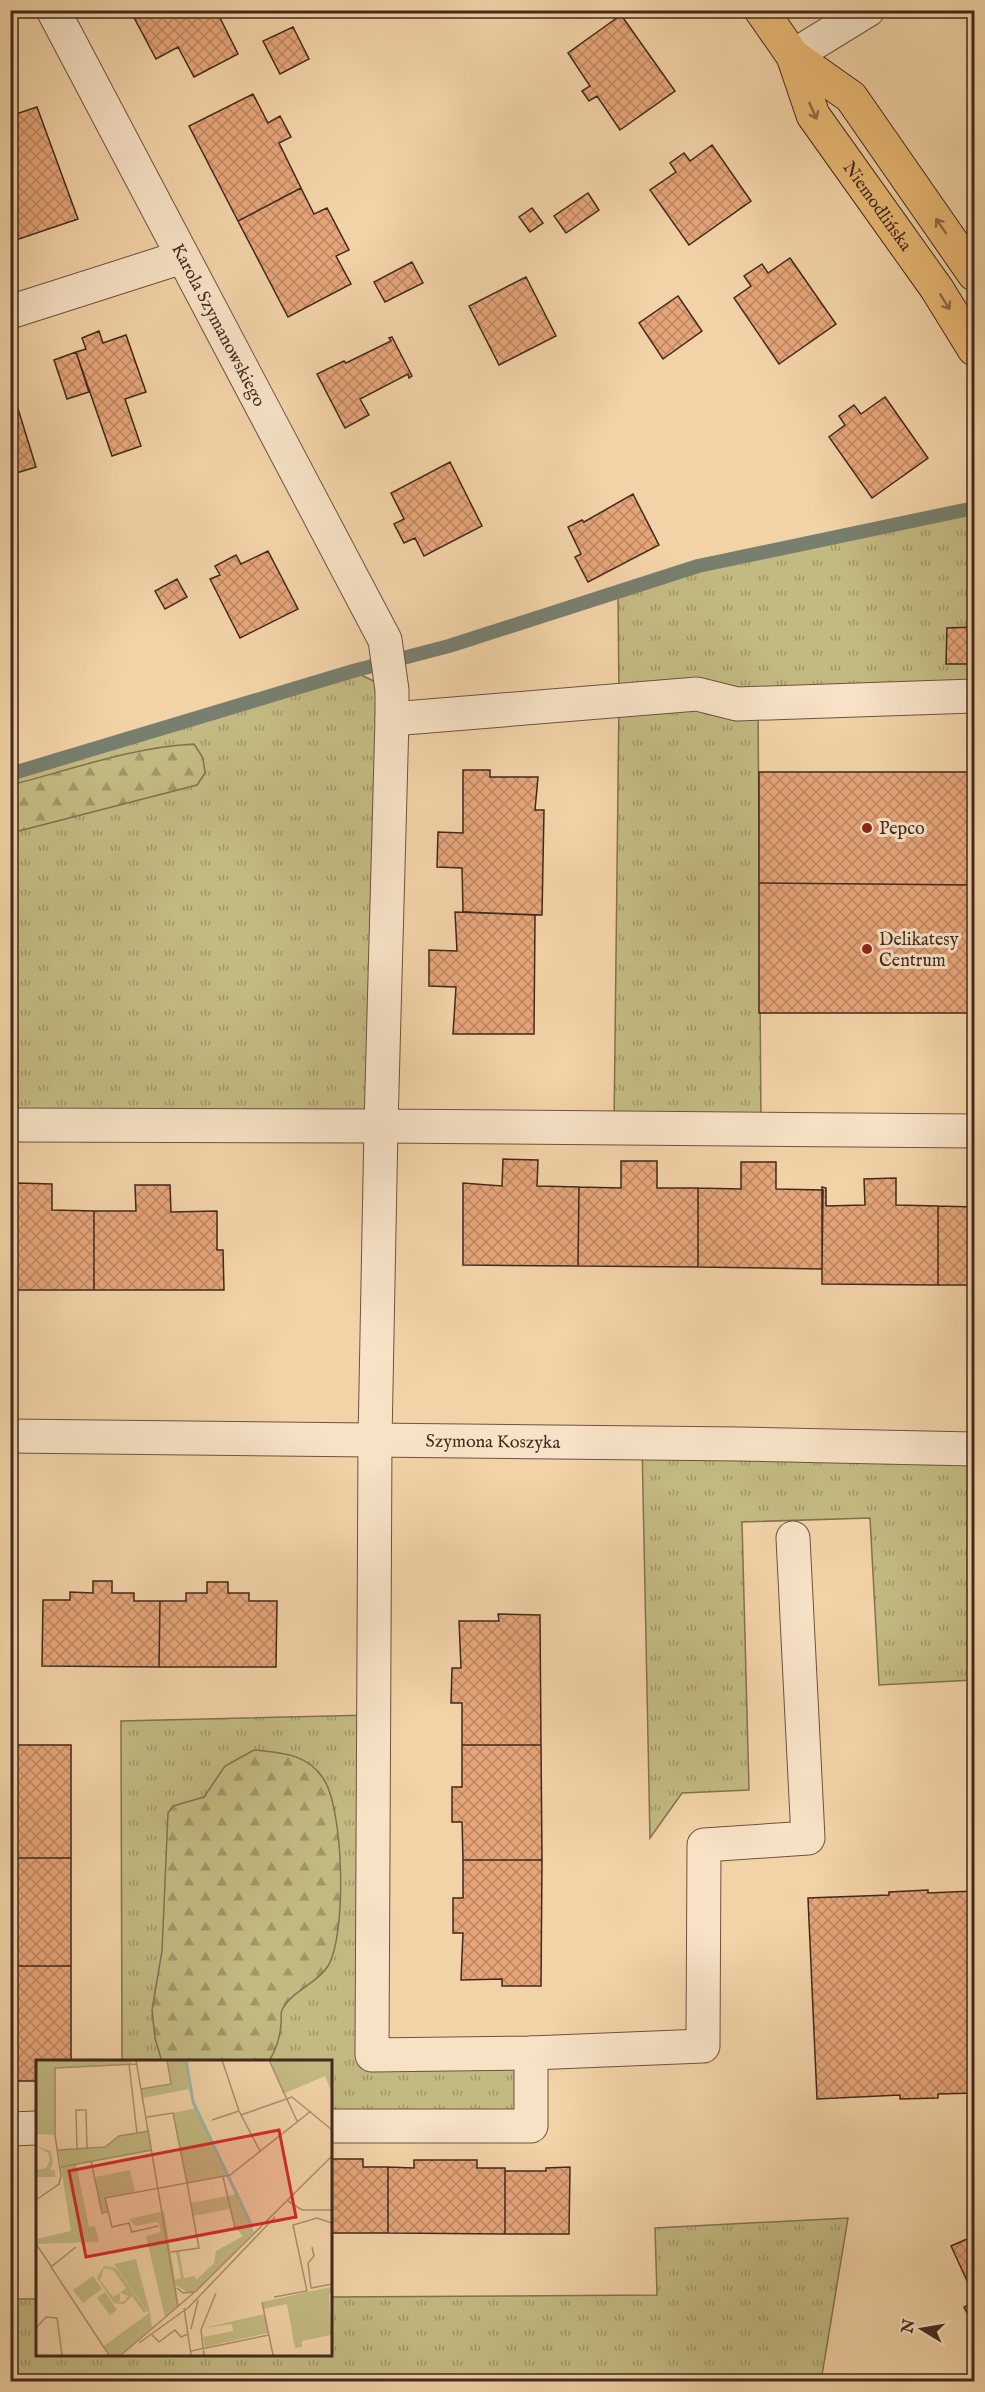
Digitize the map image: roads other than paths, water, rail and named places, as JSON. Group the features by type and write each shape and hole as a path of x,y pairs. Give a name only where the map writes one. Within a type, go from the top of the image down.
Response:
{"main road":[{"name":"Niemodlińska","path":"761,10 793,56 813,116 937,289 975,349"},
{"name":"Niemodlińska","path":"793,56 851,96 975,274"}],"street":[{"name":"Karola Szymanowskiego","path":"52,10 385,640 392,704 375,1440 372,2055 531,2053"},
{"path":"793,56 833,10"},
{"path":"793,56 868,10"},
{"path":"10,312 182,257"},
{"path":"392,704 697,694 737,704 975,696"},
{"path":"10,1125 975,1131"},
{"name":"Szymona Koszyka","path":"10,1436 975,1449"},
{"path":"332,2126 531,2126 531,2053 703,2046 704,1845 808,1839 793,1538"},
{"path":"10,2129 36,2128"}],"waterway":[{"path":"10,774 353,671 449,646 698,566 974,508"}],"place":[{"name":"Pepco","path":"867,828"},
{"name":"Delikatesy Centrum","path":"867,949"}]}
